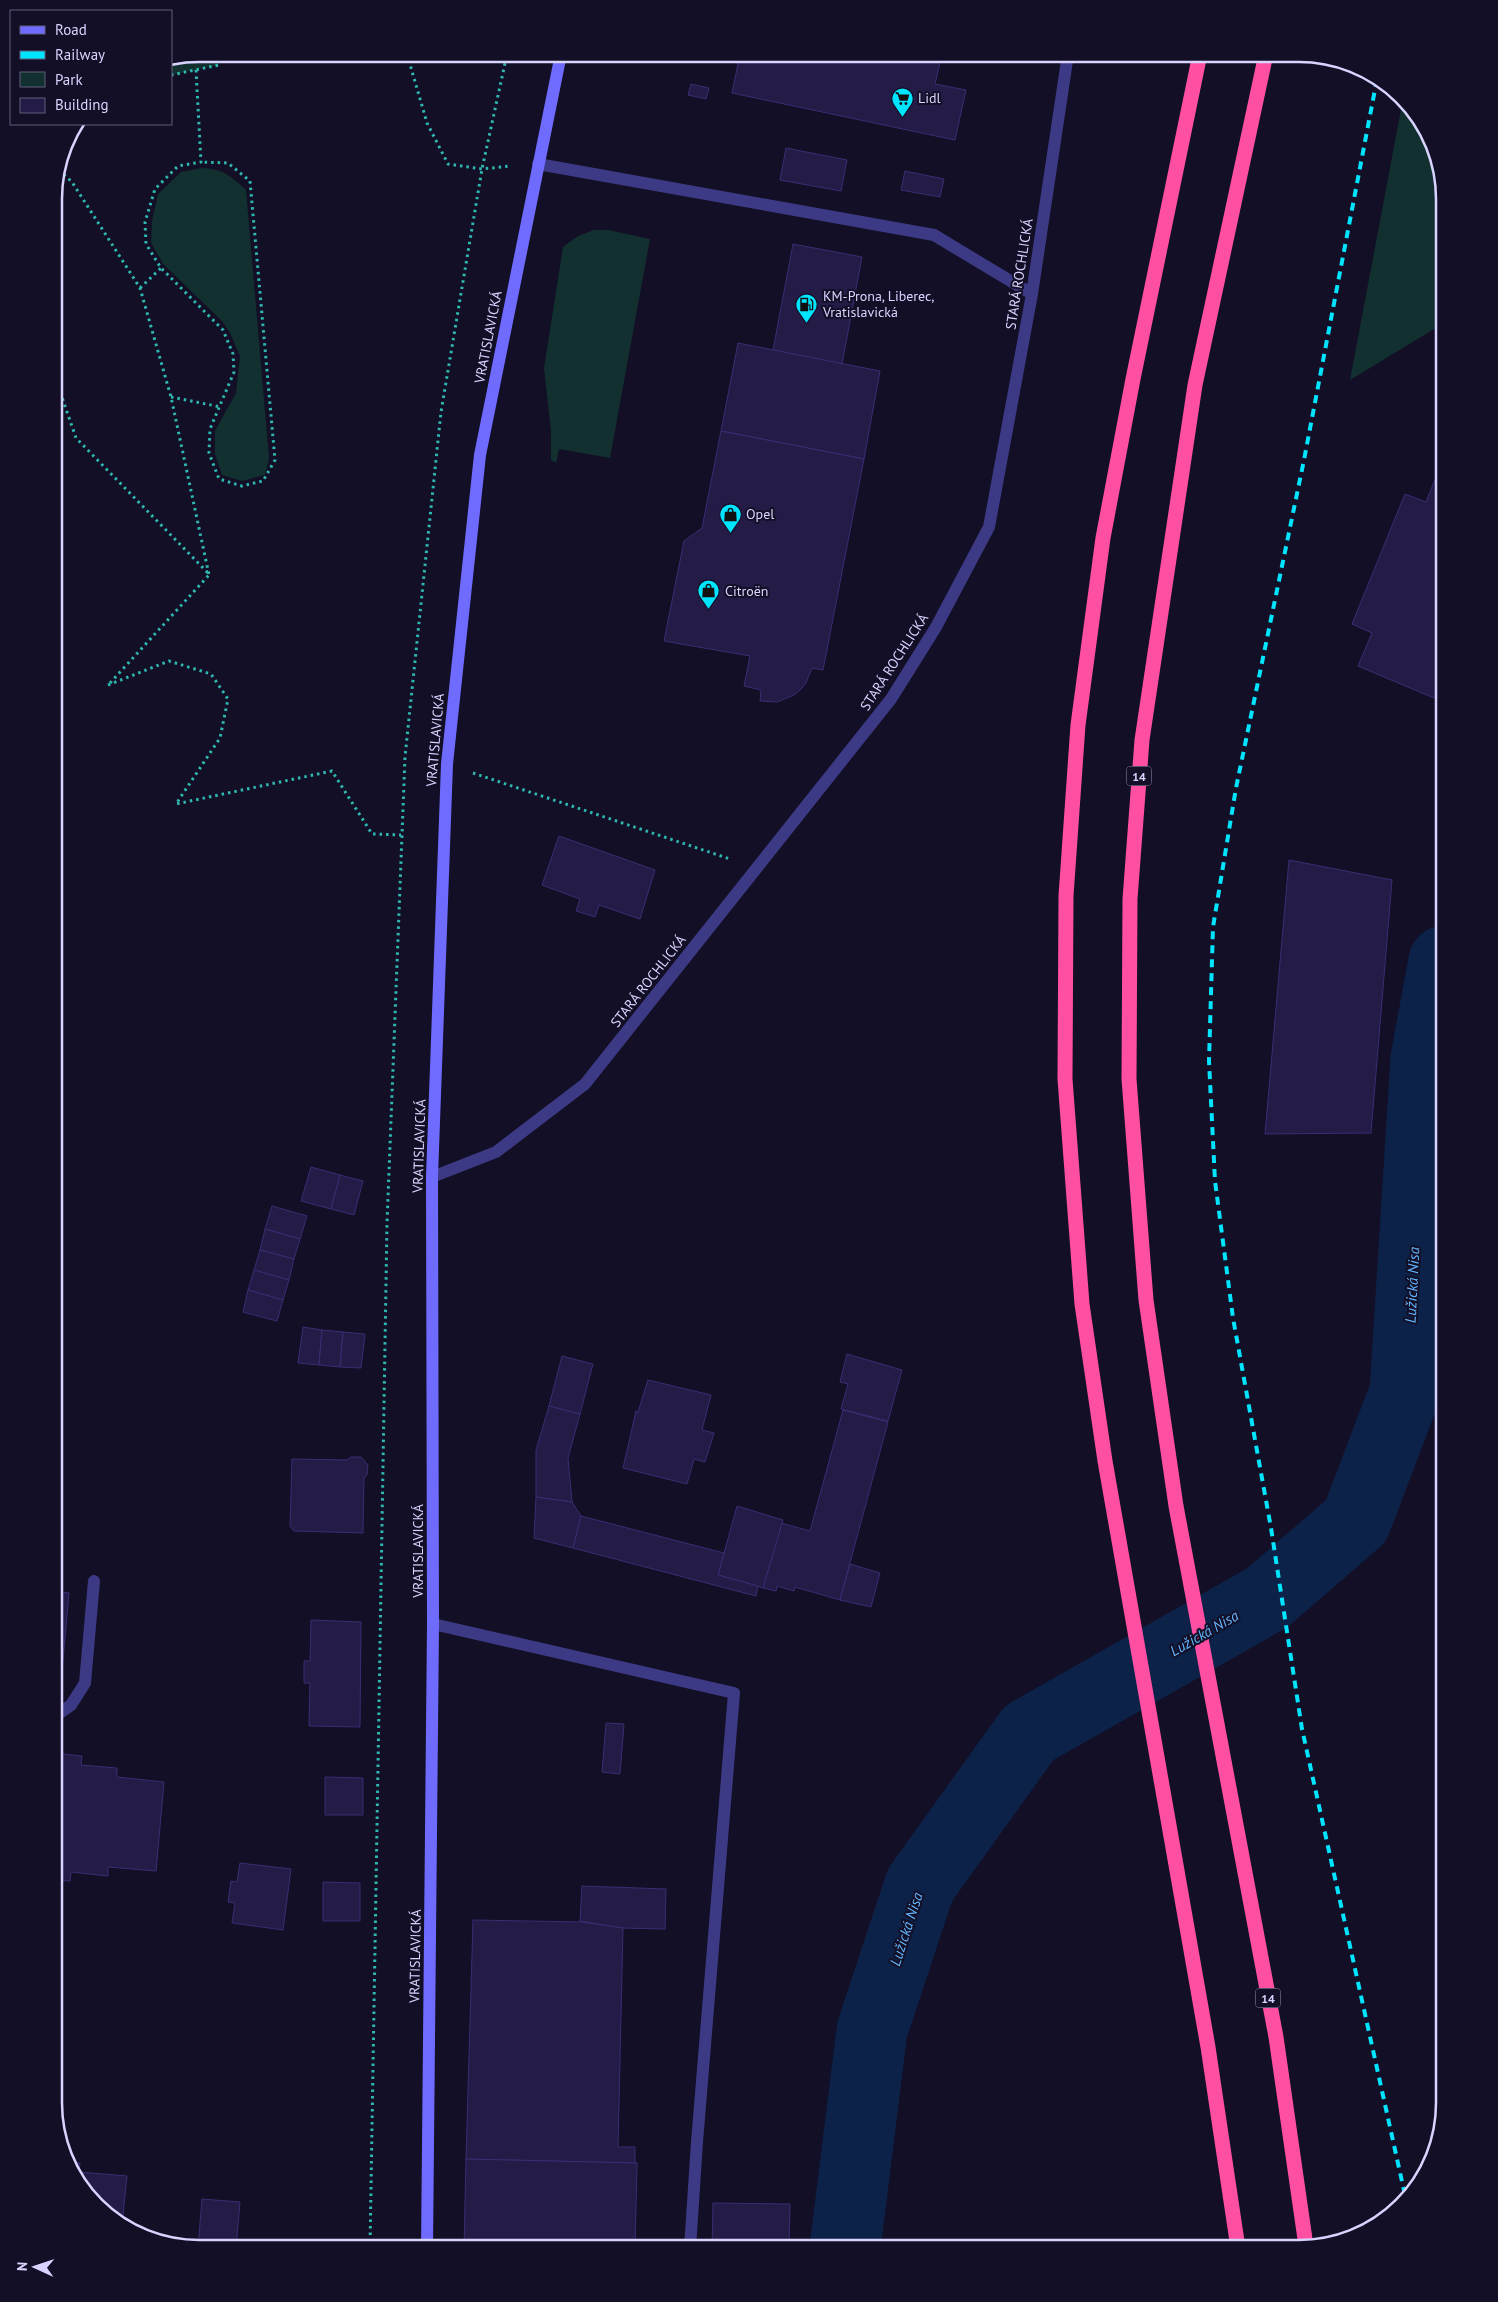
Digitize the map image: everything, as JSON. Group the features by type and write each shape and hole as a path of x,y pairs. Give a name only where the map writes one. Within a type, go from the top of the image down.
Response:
{"highway":[{"path":"1198,63 1133,379 1104,538 1078,726 1066,896 1064,1080 1082,1304 1105,1461 1208,2047 1237,2240"},
{"name":"14","path":"1264,63 1196,385 1142,740 1130,899 1131,1099 1146,1300 1176,1506 1276,2037 1305,2239"}],"street":[{"name":"VRATISLAVICKÁ","path":"427,2239 433,1624 432,1177 447,764 480,455 559,63"},
{"name":"STARÁ ROCHLICKÁ","path":"432,1177 496,1152 585,1084 891,698 936,627 989,526 1032,294 1067,63"},
{"path":"538,164 934,235 1032,294"},
{"path":"62,1711 71,1705 85,1683 94,1581"},
{"path":"433,1624 734,1692 697,2132 691,2239"}],"path":[{"path":"172,75 219,65 219,63"},
{"path":"410,63 427,123 448,164 482,169 538,164"},
{"path":"196,70 201,162"},
{"path":"201,162 228,164 250,181 275,460 263,481 242,486 219,479 209,453 210,429 221,407 234,372 233,354 223,330 161,268 146,244 145,222 155,189 178,166 201,162"},
{"path":"65,176 72,182 140,288 171,397 209,575"},
{"path":"140,288 161,268"},
{"path":"171,397 221,407"},
{"path":"63,400 76,438 209,575"},
{"path":"209,575 108,685 169,661 211,674 228,700 220,738 176,804 332,771 372,834 401,835"},
{"path":"447,764 757,868"}],"green space":[{"path":"219,63 219,65 172,75 173,65"},
{"path":"1401,109 1417,131 1425,147 1431,164 1434,182 1436,200 1436,328 1350,380"},
{"path":"201,168 221,171 246,190 269,458 265,475 242,481 222,475 215,454 215,431 236,393 240,356 230,333 222,321 163,264 151,243 152,221 158,194 181,172"},
{"path":"594,230 608,230 650,239 610,458 559,449 556,463 551,460 551,431 544,368 563,247 578,236"}],"building":[{"name":"Lidl","path":"738,63 940,63 935,84 966,90 955,140 732,93"},
{"path":"691,84 709,88 706,99 688,95"},
{"path":"786,148 847,160 841,191 780,180"},
{"path":"905,171 944,179 940,197 901,190"},
{"path":"793,244 862,257 842,364 773,350"},
{"path":"738,343 880,371 864,459 721,431"},
{"path":"721,431 864,459 823,670 812,668 806,683 801,689 794,695 777,702 760,701 761,690 744,686 750,656 664,641 684,541 702,528"},
{"path":"1436,477 1436,693 1434,698 1358,666 1372,633 1352,624 1405,494 1426,502"},
{"path":"559,836 655,870 640,919 599,905 595,917 576,911 580,899 542,885"},
{"path":"1289,860 1392,880 1371,1133 1265,1134"},
{"path":"311,1167 340,1175 331,1209 301,1201"},
{"path":"340,1175 363,1181 354,1215 331,1209"},
{"path":"272,1206 307,1216 300,1239 265,1229"},
{"path":"265,1229 300,1239 294,1259 260,1250"},
{"path":"260,1250 294,1259 289,1280 254,1270"},
{"path":"254,1270 289,1280 283,1300 248,1290"},
{"path":"248,1290 283,1300 277,1321 243,1312"},
{"path":"303,1327 322,1330 319,1365 298,1363"},
{"path":"322,1330 343,1332 340,1367 319,1365"},
{"path":"343,1332 365,1334 361,1368 340,1367"},
{"path":"847,1354 902,1370 888,1421 841,1409 848,1384 840,1382"},
{"path":"562,1356 593,1364 580,1414 549,1406"},
{"path":"648,1380 711,1395 702,1430 714,1433 705,1462 694,1459 687,1484 623,1468 636,1411 638,1412"},
{"path":"549,1406 580,1414 568,1458 572,1502 536,1497 536,1450"},
{"path":"843,1410 888,1422 840,1600 795,1587 794,1591 777,1586 776,1591 763,1588 781,1523 810,1531"},
{"path":"351,1457 361,1457 368,1465 367,1475 364,1478 363,1533 294,1531 290,1526 292,1459 347,1460"},
{"path":"536,1497 572,1502 581,1516 573,1548 534,1538"},
{"path":"737,1506 783,1520 763,1588 718,1575"},
{"path":"581,1516 724,1553 718,1575 758,1586 756,1596 573,1548"},
{"path":"850,1564 880,1573 871,1607 840,1600"},
{"path":"62,1592 69,1593 62,1668"},
{"path":"311,1620 361,1622 360,1727 309,1726 310,1683 304,1683 304,1661 310,1661"},
{"path":"606,1723 624,1724 620,1774 602,1772"},
{"path":"62,1754 82,1756 81,1765 117,1768 117,1777 164,1782 156,1871 108,1867 108,1876 71,1872 70,1881 62,1881"},
{"path":"325,1777 363,1778 363,1815 325,1815"},
{"path":"240,1863 291,1869 283,1930 232,1923 235,1903 228,1902 231,1881 237,1882"},
{"path":"323,1882 360,1883 360,1921 323,1921"},
{"path":"582,1886 666,1889 665,1929 622,1928 580,1921"},
{"path":"473,1920 582,1922 623,1928 618,2147 635,2147 635,2163 466,2159"},
{"path":"466,2159 637,2163 635,2239 464,2239"},
{"path":"82,2172 127,2176 123,2215 97,2193"},
{"path":"202,2199 240,2202 237,2239 199,2239"},
{"path":"713,2203 790,2204 789,2240 712,2239"}],"waterway":[{"name":"Lužická Nisa","path":"846,2240 872,2030 920,1885 1029,1733 1267,1598 1356,1521 1405,1392 1426,1058 1436,1004"}],"railway":[{"path":"1376,87 1304,460 1236,788 1213,927 1209,1061 1215,1181 1233,1318 1271,1528 1302,1729 1404,2189"}],"place":[{"name":"Lidl","path":"902,117"},
{"name":"KM-Prona, Liberec, Vratislavická","path":"807,323"},
{"name":"Opel","path":"730,533"},
{"name":"Citroën","path":"709,610"}]}
